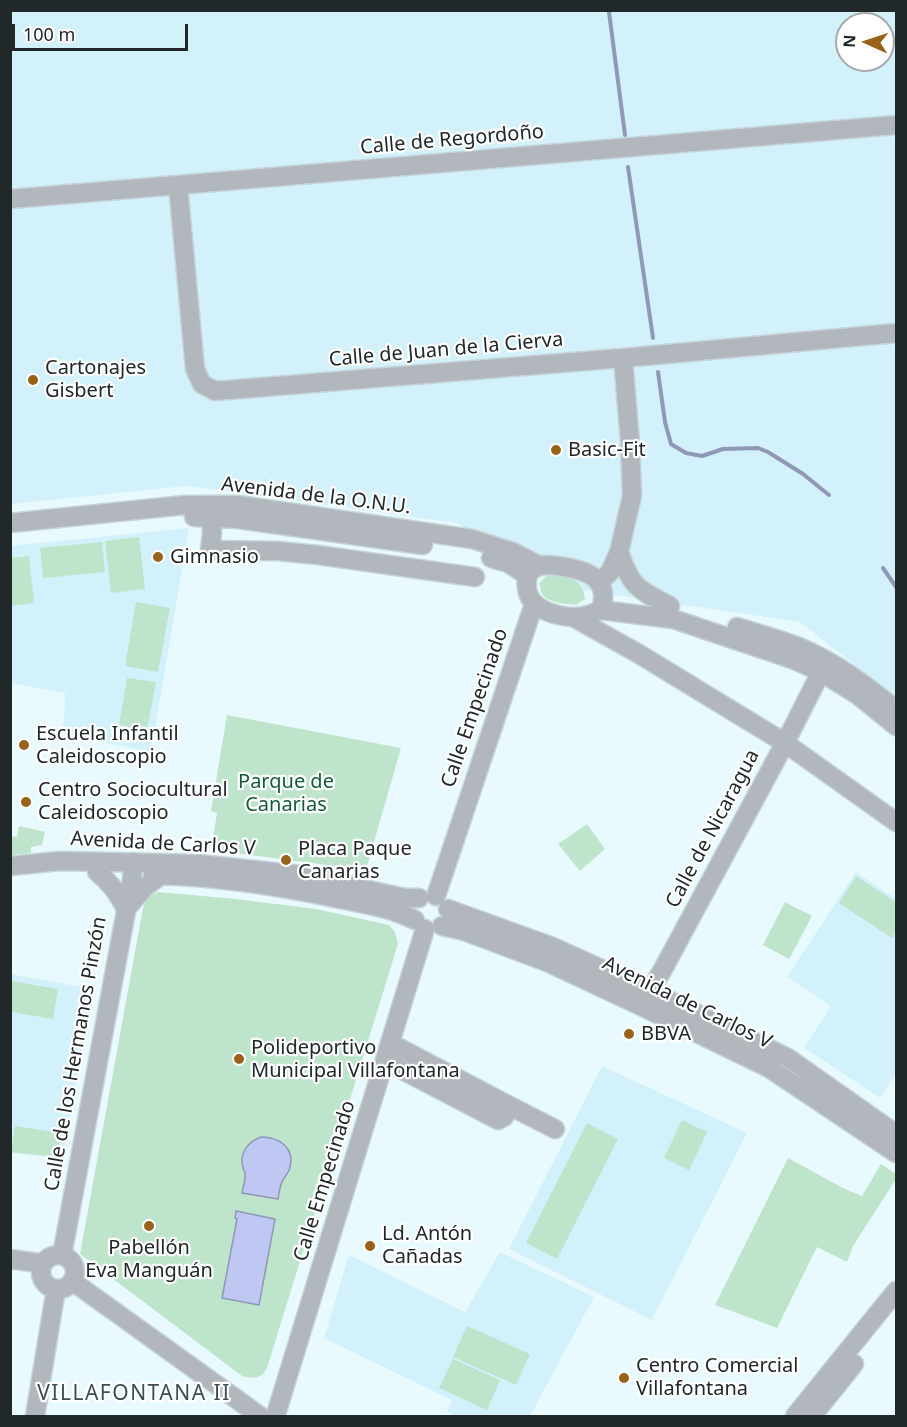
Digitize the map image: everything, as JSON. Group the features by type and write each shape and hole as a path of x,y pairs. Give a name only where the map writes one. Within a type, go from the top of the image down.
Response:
{"street":[{"name":"Calle de Regordoño","path":"10,200 897,125"},
{"name":"Calle de Juan de la Cierva","path":"178,185 195,369 202,384 215,391 897,333"},
{"path":"623,358 632,496 619,552 602,596 589,615 573,617 553,614 534,604 527,592 534,571 569,567 588,573 602,596 792,658 858,695 897,726"},
{"name":"Avenida de la O.N.U.","path":"10,523 185,505 238,505 472,539 513,552 534,571"},
{"name":"Avenida de la O.N.U.","path":"10,535 185,517 211,517 250,520 470,551 534,571"},
{"name":"Avenida de la O.N.U.","path":"211,517 210,550 278,551 475,576"},
{"path":"619,552 630,578 641,591 670,606"},
{"path":"602,596 670,606 798,646 827,660 866,684 897,710"},
{"name":"Calle Empecinado","path":"270,1415 431,913 534,604"},
{"path":"573,617 639,654 785,743 897,822"},
{"name":"Calle de Nicaragua","path":"646,998 785,743 820,672"},
{"name":"Avenida de Carlos V","path":"10,866 60,861 132,868 161,875 198,877 298,890 401,913 431,913"},
{"name":"Avenida de Carlos V","path":"10,877 98,873 132,868 199,864 300,875 405,898 464,931 646,998 788,1058 897,1134"},
{"name":"Calle de los Hermanos Pinzón","path":"62,1255 132,868"},
{"path":"98,873 114,887 126,909 145,886 161,875"},
{"name":"Avenida de Carlos V","path":"646,998 769,1068 897,1153"},
{"path":"388,1052 498,1120 504,1117 508,1109 506,1104 555,1129"},
{"path":"35,1416 64,1285 75,1274 74,1266 62,1255 50,1256 42,1265 41,1277 50,1287 64,1285 270,1415"},
{"path":"10,1259 42,1265"},
{"path":"795,1416 897,1291"},
{"path":"812,1416 897,1309"}],"shaded area":[{"path":"10,11 896,11 896,697 800,622 561,587 457,523 187,486 11,504"},
{"path":"189,528 151,752 62,733 65,693 11,683 10,546"},
{"path":"856,872 896,899 896,1073 880,1098 804,1048 831,1006 787,977"},
{"path":"10,974 93,989 62,1159 11,1153"},
{"path":"602,1066 747,1133 652,1320 509,1249"},
{"path":"500,1252 594,1297 530,1416 457,1416 447,1412 452,1400 324,1338 349,1255 465,1312"}],"green space":[{"path":"139,537 145,589 111,593 105,541"},
{"path":"102,542 105,572 43,578 40,548"},
{"path":"29,556 34,603 11,606 11,558"},
{"path":"550,575 574,580 582,587 585,599 576,605 545,597 539,584"},
{"path":"136,602 170,608 158,672 125,666"},
{"path":"127,678 156,682 147,730 119,725"},
{"name":"Parque de Canarias","path":"227,715 401,748 366,870 211,850 217,813 211,811"},
{"path":"587,824 605,849 580,871 558,844"},
{"path":"19,826 45,832 42,845 31,847 31,853 11,855 11,836 17,837"},
{"path":"856,876 896,902 896,931 892,938 839,903"},
{"name":"Polideportivo Municipal Villafontana","path":"158,892 316,909 389,925 395,932 398,944 267,1368 257,1377 242,1376 80,1254 143,908 149,898"},
{"path":"785,902 812,916 789,959 763,945"},
{"path":"10,981 58,989 53,1019 11,1012"},
{"path":"682,1120 707,1132 689,1170 664,1158"},
{"path":"587,1123 618,1139 557,1259 526,1243"},
{"path":"15,1126 61,1133 57,1157 11,1152"},
{"path":"788,1158 862,1196 881,1164 896,1174 896,1179 853,1246 847,1262 817,1247 777,1328 715,1305"},
{"path":"467,1326 530,1354 516,1385 453,1357"},
{"path":"453,1359 500,1380 487,1410 439,1388"}],"water":[{"path":"261,1137 279,1141 284,1144 290,1154 290,1169 281,1184 278,1199 242,1193 245,1180 243,1154 253,1141"},
{"path":"236,1211 275,1219 259,1305 222,1298 237,1219 235,1218"}],"waterway":[{"path":"609,12 625,135"},
{"path":"628,167 653,338"},
{"path":"658,372 665,422 671,444 686,453 702,456 723,449 758,448 803,474 829,495"},
{"path":"883,568 896,587"}],"place":[{"name":"Cartonajes Gisbert","path":"33,380"},
{"name":"Basic-Fit","path":"556,450"},
{"name":"Gimnasio","path":"158,557"},
{"name":"Escuela Infantil Caleidoscopio","path":"24,745"},
{"name":"Centro Sociocultural Caleidoscopio","path":"26,802"},
{"name":"Placa Paque Canarias","path":"286,860"},
{"name":"BBVA","path":"629,1034"},
{"name":"Polideportivo Municipal Villafontana","path":"239,1059"},
{"name":"Pabellón Eva Manguán","path":"149,1226"},
{"name":"Ld. Antón Cañadas","path":"370,1246"},
{"name":"Centro Comercial Villafontana","path":"624,1378"}],"district":[{"name":"VILLAFONTANA II","path":"134,1394"}]}
